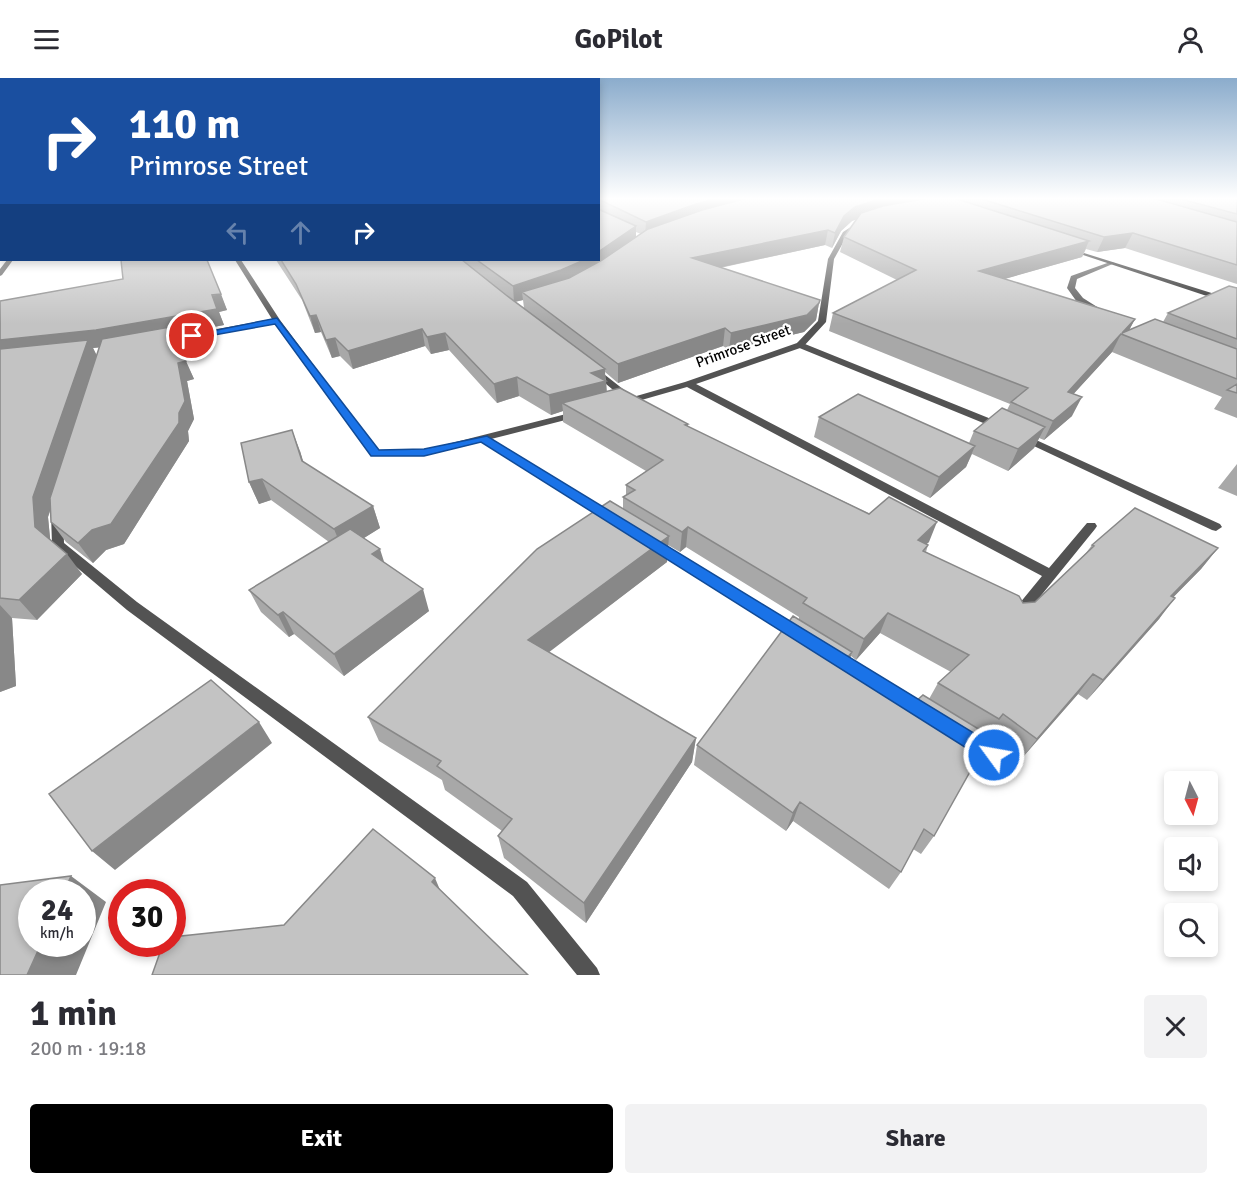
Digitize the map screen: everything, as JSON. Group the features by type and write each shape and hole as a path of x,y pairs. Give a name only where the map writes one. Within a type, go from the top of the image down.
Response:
{"main road":[{"path":"1058,245 1237,304"}],"street":[{"name":"Primrose Street","path":"609,406 688,384 800,345 822,322 831,259 841,240"},
{"path":"0,274 9,261"},
{"path":"239,261 277,321 375,454 424,453 586,412"},
{"path":"1112,263 1074,278 1071,288 1080,300 1112,318"},
{"path":"152,344 277,321"},
{"path":"800,345 986,419 1216,527"},
{"path":"585,364 632,400"},
{"path":"688,384 1050,574"},
{"path":"482,438 623,525"},
{"path":"63,495 56,517 58,545 169,634 520,889 590,975"},
{"path":"1016,617 1091,526"},
{"path":"643,538 913,705"},
{"path":"963,736 994,755"}],"building":[{"path":"600,240 616,240 600,251"},
{"path":"632,240 780,240 692,258 820,300 807,315 731,333 725,328 618,364 522,292 569,278"},
{"path":"850,240 1089,241 979,271 1135,319 1122,333 1155,319 1237,349 1237,379 1121,334 1068,392 1082,397 1053,421 1011,402 1028,388 833,313 916,270"},
{"path":"1155,240 1237,240 1237,265"},
{"path":"121,261 207,261 221,294 212,295 217,309 96,330 0,340 0,301 123,279"},
{"path":"282,261 463,261 605,369 591,373 606,381 549,395 517,377 494,384 445,333 427,337 422,329 348,351 335,338 326,340 316,315 310,316 296,284"},
{"path":"478,261 582,261 561,270 513,286"},
{"path":"1229,286 1237,288 1237,339 1168,313"},
{"path":"170,327 186,361 178,363 185,401 179,413 179,423 111,524 92,530 78,543 51,522 50,498 102,339"},
{"path":"88,340 33,497 35,527 67,554 19,600 0,598 0,349"},
{"path":"1237,384 1237,393 1227,390"},
{"path":"620,388 688,424 685,425 869,514 889,497 937,522 918,540 928,545 923,551 1019,596 1023,603 1035,602 1094,546 1092,545 1135,508 1218,548 1171,596 1175,598 1103,680 1093,674 1037,739 1003,714 999,719 938,683 969,655 888,613 864,639 803,603 807,598 688,527 682,532 623,497 635,490 626,485 663,460 562,403"},
{"path":"858,394 975,446 939,477 819,417"},
{"path":"1002,408 1045,427 1018,449 974,431"},
{"path":"292,430 302,461 373,506 334,529 262,479 249,482 241,443"},
{"path":"610,501 669,536 528,640 696,738 584,903 498,836 512,819 437,766 441,761 368,717 537,549"},
{"path":"350,529 380,549 372,554 423,589 334,654 283,612 278,615 249,590"},
{"path":"793,616 852,652 841,665 914,703 923,695 990,736 934,836 924,829 901,872 800,802 793,813 697,745"},
{"path":"211,680 259,722 92,851 49,794"},
{"path":"373,829 435,878 432,882 528,975 152,975 158,957 186,957 186,936 284,925"},
{"path":"71,876 70,879 47,879"},
{"path":"18,883 18,957 35,957 27,975 0,975 0,885"}],"route":[{"path":"192,336 277,321 375,454 424,453 482,438 994,755"}]}
